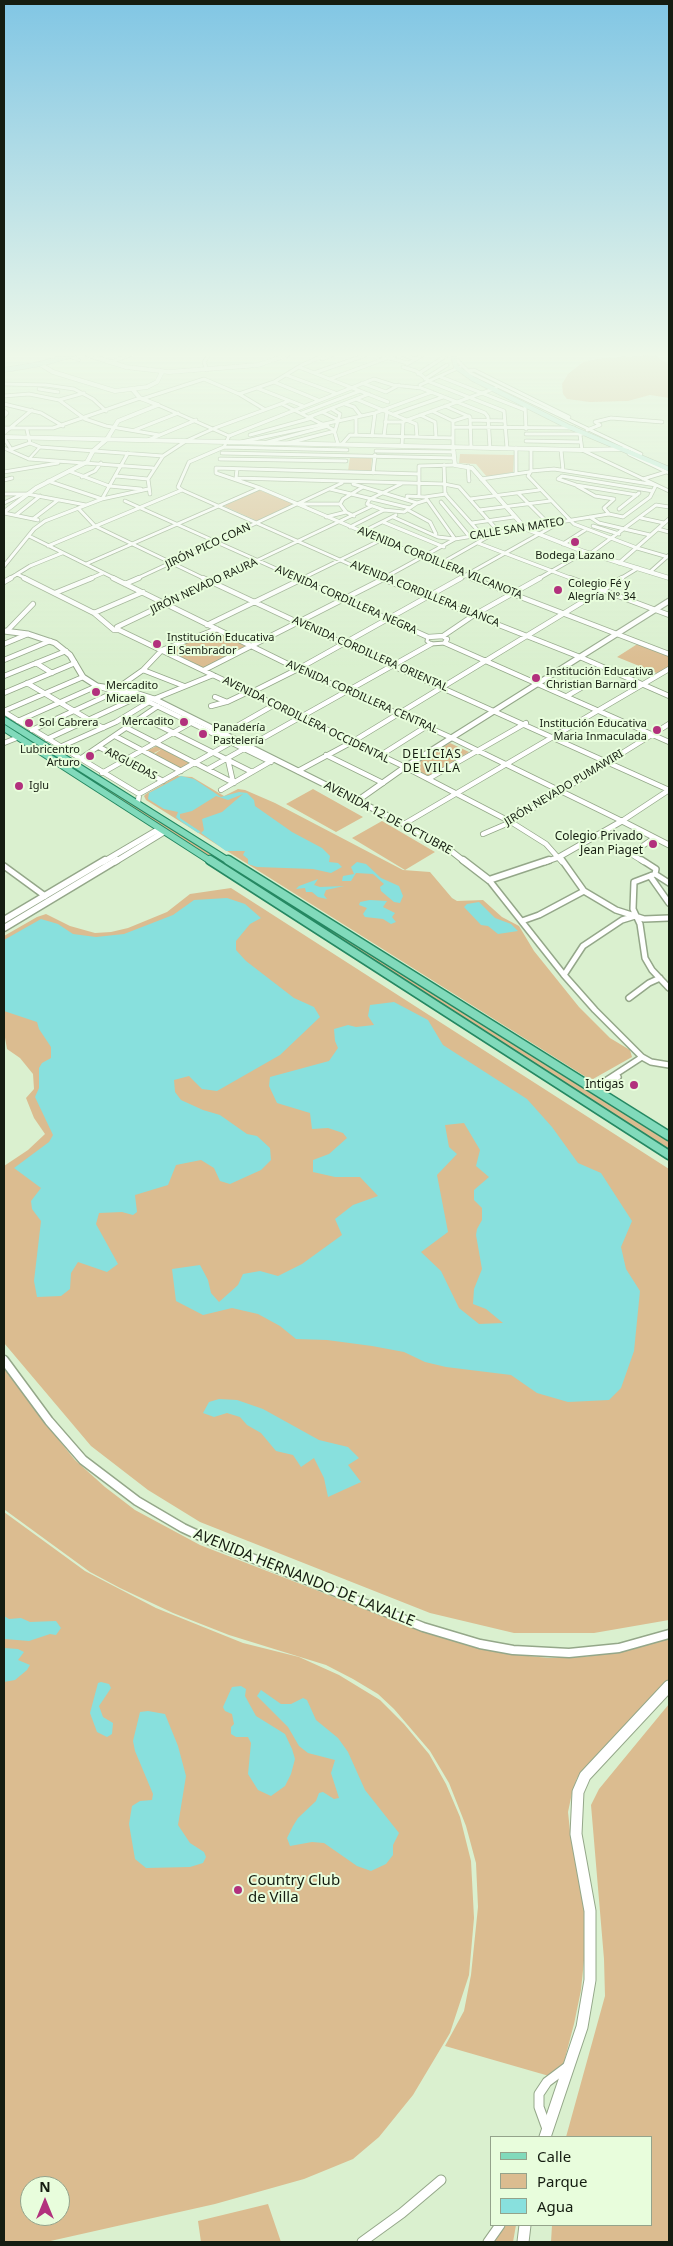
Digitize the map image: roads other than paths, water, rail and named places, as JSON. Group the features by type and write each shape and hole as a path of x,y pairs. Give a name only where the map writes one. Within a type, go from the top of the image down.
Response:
{"main road":[{"path":"647,460 668,470"},
{"path":"651,460 668,470"},
{"path":"4,720 138,798 148,808"},
{"path":"4,728 124,807 669,1155"},
{"path":"124,807 133,802 148,808 669,1136"},
{"path":"185,846 204,854 211,853 211,848"}],"street":[{"path":"46,460 153,468"},
{"path":"102,499 125,460"},
{"path":"150,494 148,479 159,460"},
{"path":"48,546 182,490 178,487 189,462 194,460"},
{"path":"220,460 216,468 419,474"},
{"path":"262,460 346,461 344,482"},
{"path":"269,480 272,460"},
{"path":"373,472 375,460"},
{"path":"454,460 455,465"},
{"path":"516,460 516,474"},
{"path":"529,460 530,471 528,476 569,520 586,530 637,548 668,556"},
{"path":"562,460 563,470"},
{"path":"603,460 669,492"},
{"path":"4,472 71,461"},
{"path":"5,502 25,494 87,462"},
{"path":"82,477 95,471 101,463"},
{"path":"444,465 446,494 481,534"},
{"path":"419,495 419,466 468,466 514,517 524,527 536,534 588,553 669,578"},
{"path":"468,466 469,481"},
{"name":"AVENIDA CORDILLERA VILCANOTA","path":"216,468 216,473 236,478 438,565 565,612 669,654"},
{"path":"237,469 236,478 444,484 459,487 498,532 438,565"},
{"path":"481,479 530,471 563,470 656,485"},
{"path":"644,479 668,470"},
{"path":"69,472 109,486 148,489"},
{"path":"116,476 148,479"},
{"path":"606,506 614,499 600,498 576,485 558,479 562,476 653,491"},
{"path":"4,480 12,478"},
{"path":"48,481 102,499"},
{"path":"344,482 417,503"},
{"name":"JIRÓN PICO COAN","path":"126,584 344,482"},
{"path":"298,504 340,504 350,494 372,483"},
{"path":"399,512 384,510 367,504 370,499 403,483"},
{"path":"576,485 637,494"},
{"name":"CALLE SAN MATEO","path":"456,539 609,514 618,517 625,516 650,497 656,485"},
{"path":"86,564 260,488"},
{"path":"4,566 6,561 45,521 102,499 148,489"},
{"path":"330,489 409,509 430,522 436,535"},
{"path":"619,509 643,489"},
{"name":"AVENIDA CORDILLERA BLANCA","path":"182,490 383,578 580,657 669,696"},
{"path":"470,499 540,490"},
{"path":"518,493 548,523"},
{"path":"4,494 40,496 86,505"},
{"path":"4,513 25,494"},
{"path":"362,532 393,517 399,512 409,509 417,503 446,494"},
{"path":"407,500 407,496 419,495 427,500 456,539"},
{"path":"16,516 40,496"},
{"path":"600,498 609,514"},
{"path":"4,513 35,519 58,500"},
{"path":"427,500 441,502 452,500"},
{"name":"AVENIDA CORDILLERA NEGRA","path":"125,501 428,637 443,636"},
{"path":"479,510 550,501"},
{"path":"5,502 12,505"},
{"path":"441,502 470,536"},
{"path":"340,504 346,512 354,516"},
{"path":"445,643 447,639 443,636 474,615 588,553 619,534 657,505 669,507"},
{"name":"JIRÓN NEVADO RAURA","path":"118,628 166,603 372,506"},
{"name":"AVENIDA CORDILLERA ORIENTAL","path":"78,508 95,526 212,582 342,643 526,723 669,790"},
{"path":"350,527 384,510"},
{"path":"326,517 346,512"},
{"path":"393,517 436,535 448,539 456,539"},
{"path":"472,523 514,517"},
{"path":"590,517 599,522 650,536"},
{"path":"641,518 664,524"},
{"path":"619,563 669,519"},
{"path":"383,522 444,547"},
{"path":"211,706 226,702 298,669 503,552 562,522"},
{"path":"593,526 619,534"},
{"path":"658,529 669,532"},
{"path":"563,544 586,530"},
{"name":"AVENIDA CORDILLERA CENTRAL","path":"29,536 217,630 346,691 427,726 669,845"},
{"path":"436,544 448,539"},
{"path":"204,670 423,558 456,539"},
{"path":"208,625 381,540"},
{"path":"478,543 669,615"},
{"path":"4,582 62,553"},
{"path":"650,572 668,556"},
{"path":"298,771 352,742 638,568"},
{"path":"55,593 103,573"},
{"name":"AVENIDA CORDILLERA OCCIDENTAL","path":"17,574 94,613 114,630 118,628 381,755 511,822 546,844 559,857 584,891 616,910 644,919 669,918"},
{"path":"94,613 143,592"},
{"path":"357,801 405,767 669,601"},
{"path":"5,631 33,604"},
{"path":"33,729 116,691 143,670 162,650 217,630"},
{"name":"AVENIDA 12 DE OCTUBRE","path":"5,631 28,634 50,641 66,650 75,663 80,678 97,686 152,700 232,742 246,747"},
{"path":"4,644 28,634"},
{"path":"428,637 427,641 431,644"},
{"path":"4,660 50,641"},
{"path":"208,769 431,644 445,643 669,742"},
{"path":"4,676 66,650"},
{"path":"36,663 52,673"},
{"path":"4,693 75,663"},
{"path":"404,824 669,669"},
{"path":"143,670 184,686"},
{"path":"60,747 103,728 152,700 214,675"},
{"path":"4,712 80,678"},
{"path":"27,683 103,728"},
{"path":"568,696 586,685"},
{"path":"18,721 97,686"},
{"path":"47,739 141,696"},
{"path":"215,697 226,702"},
{"name":"AVENIDA 12 DE OCTUBRE","path":"152,700 158,706 223,734 273,761 298,771 404,824 446,848 489,880 564,975 595,1010 644,1058 669,1066"},
{"path":"223,734 274,704"},
{"path":"80,759 158,706"},
{"path":"4,712 102,773 138,798 163,781 232,742"},
{"path":"142,717 252,772"},
{"path":"102,773 194,721"},
{"path":"428,779 526,723"},
{"name":"JIRÓN NEVADO PUMAWIRI","path":"483,834 511,822 669,724"},
{"path":"381,755 427,726"},
{"path":"127,728 234,783"},
{"path":"115,736 181,771"},
{"path":"4,744 19,737"},
{"name":"ARGUEDAS","path":"99,747 163,781"},
{"path":"326,755 383,783"},
{"path":"227,760 234,783"},
{"path":"221,790 273,761"},
{"path":"489,880 559,857 591,841 669,790"},
{"path":"4,920 162,831"},
{"path":"4,928 162,831"},
{"path":"654,838 631,854 656,868 654,874 669,903"},
{"path":"4,866 45,896"},
{"path":"654,874 669,883"},
{"path":"654,874 633,883 635,916 640,924 645,958 669,988"},
{"path":"522,921 539,915 584,891"},
{"path":"564,975 582,946 622,920 635,916"},
{"path":"629,998 660,978"},
{"path":"595,1090 644,1058"},
{"name":"AVENIDA HERNANDO DE LAVALLE","path":"4,1360 49,1421 83,1460 137,1501 183,1528 217,1544 423,1627 480,1644 513,1650 569,1653 619,1648 669,1634"},
{"path":"546,2134 582,2027 590,1980 591,1954 588,1895 576,1834 578,1792 585,1776 669,1686"},
{"path":"546,2134 539,2107 539,2094 547,2082 568,2065"},
{"path":"362,2242 402,2213 441,2180"},
{"path":"488,2242 499,2226"},
{"path":"523,2242 525,2226"}],"water":[{"path":"181,776 194,779 221,797 239,792 247,793 254,800 255,806 292,832 322,848 330,856 329,862 338,863 342,867 331,873 313,869 257,867 248,864 248,859 243,855 245,851 226,851 201,833 204,830 202,819 222,812 243,794 228,800 216,796 192,811 180,814 180,818 201,832 198,833 176,817 178,812 164,809 148,799 149,793"},
{"path":"357,862 366,864 381,878 399,886 403,896 400,903 394,902 381,891 380,887 384,884 373,874 356,873 351,881 342,881 343,876 354,874 351,867"},
{"path":"318,879 314,885 320,887 344,886 326,890 324,895 327,899 318,897 312,892 306,892 305,888 296,889"},
{"path":"227,898 245,904 261,918 250,924 236,941 236,950 246,961 294,998 314,1007 320,1017 280,1055 217,1091 202,1089 189,1076 174,1080 175,1092 181,1100 220,1115 247,1134 257,1136 270,1148 271,1160 261,1170 230,1184 220,1181 214,1168 201,1160 176,1165 168,1185 135,1195 137,1212 133,1215 122,1212 99,1213 96,1224 118,1264 107,1272 78,1262 71,1273 70,1289 61,1296 37,1297 34,1281 41,1221 32,1209 31,1201 41,1188 14,1168 49,1142 53,1135 35,1097 39,1088 39,1068 42,1063 51,1058 51,1047 39,1029 37,1022 4,1011 4,940 41,919 58,924 73,934 96,937 124,934 173,915 194,900"},
{"path":"370,900 387,901 383,907 395,913 392,917 396,922 391,924 383,919 365,917 363,914 367,908 359,905 360,902"},
{"path":"479,902 495,918 511,924 518,931 498,934 488,926 481,925 464,907 467,904"},
{"path":"394,1002 428,1020 443,1045 527,1099 552,1127 578,1163 601,1173 632,1221 621,1247 626,1269 640,1291 634,1351 621,1388 609,1400 568,1402 537,1393 511,1375 446,1367 425,1362 404,1352 372,1346 327,1340 296,1339 280,1326 258,1314 232,1308 203,1315 176,1301 172,1269 200,1265 208,1280 211,1293 219,1302 238,1285 243,1274 260,1271 278,1276 302,1264 342,1235 335,1219 353,1205 378,1196 360,1177 335,1177 313,1172 313,1160 329,1154 347,1138 343,1133 328,1128 312,1129 310,1113 277,1103 269,1086 270,1077 329,1061 338,1048 334,1029 348,1025 356,1027 374,1025 368,1016 370,1005","holes":["464,1123 480,1150 476,1166 489,1177 474,1190 474,1200 482,1208 482,1220 476,1235 482,1269 474,1289 473,1304 486,1309 503,1323 479,1324 459,1308 441,1271 421,1252 448,1232 437,1175 457,1154 449,1147 445,1125"]},
{"path":"219,1399 237,1400 263,1409 319,1440 348,1447 359,1458 348,1465 361,1482 328,1497 324,1478 314,1458 301,1467 293,1455 276,1451 261,1433 247,1425 240,1417 227,1413 214,1417 203,1413 209,1402"},
{"path":"4,1616 9,1619 21,1618 30,1622 56,1621 61,1628 56,1635 50,1634 29,1641 5,1639"},
{"path":"4,1648 18,1649 24,1652 18,1660 30,1665 15,1680 4,1682"},
{"path":"98,1683 109,1684 111,1688 99,1706 103,1717 113,1723 112,1734 107,1737 97,1732 90,1713"},
{"path":"241,1686 246,1689 245,1696 256,1716 285,1734 295,1759 285,1786 271,1796 258,1790 248,1774 251,1743 248,1737 236,1737 231,1734 231,1727 234,1724 232,1714 225,1711 223,1707 232,1687"},
{"path":"261,1690 281,1704 291,1704 303,1698 307,1700 316,1720 338,1738 348,1752 365,1790 399,1833 393,1845 393,1855 386,1864 371,1871 357,1866 324,1843 312,1842 290,1846 287,1838 293,1826 298,1818 316,1801 319,1793 323,1792 334,1799 339,1798 331,1773 335,1760 308,1753 299,1746 288,1727 257,1696"},
{"path":"148,1711 165,1714 178,1746 186,1776 178,1825 190,1843 204,1852 206,1857 203,1863 190,1867 146,1868 135,1859 129,1824 132,1806 140,1801 152,1800 153,1794 135,1751 133,1741 140,1712"}],"place":[{"name":"Bodega Lazano","path":"575,542"},
{"name":"Colegio Fé y Alegría N° 34","path":"558,590"},
{"name":"Institución Educativa El Sembrador","path":"157,644"},
{"name":"Institución Educativa Christian Barnard","path":"536,678"},
{"name":"Mercadito Micaela","path":"96,692"},
{"name":"Mercadito","path":"184,722"},
{"name":"Sol Cabrera","path":"29,723"},
{"name":"Institución Educativa Maria Inmaculada","path":"657,730"},
{"name":"Panadería Pastelería","path":"203,734"},
{"name":"Lubricentro Arturo","path":"90,756"},
{"name":"Iglu","path":"19,786"},
{"name":"Colegio Privado Jean Piaget","path":"653,844"},
{"name":"Intigas","path":"634,1085"},
{"name":"Country Club de Villa","path":"238,1890"}],"district":[{"name":"DELICIAS DE VILLA","path":"432,762"}]}
